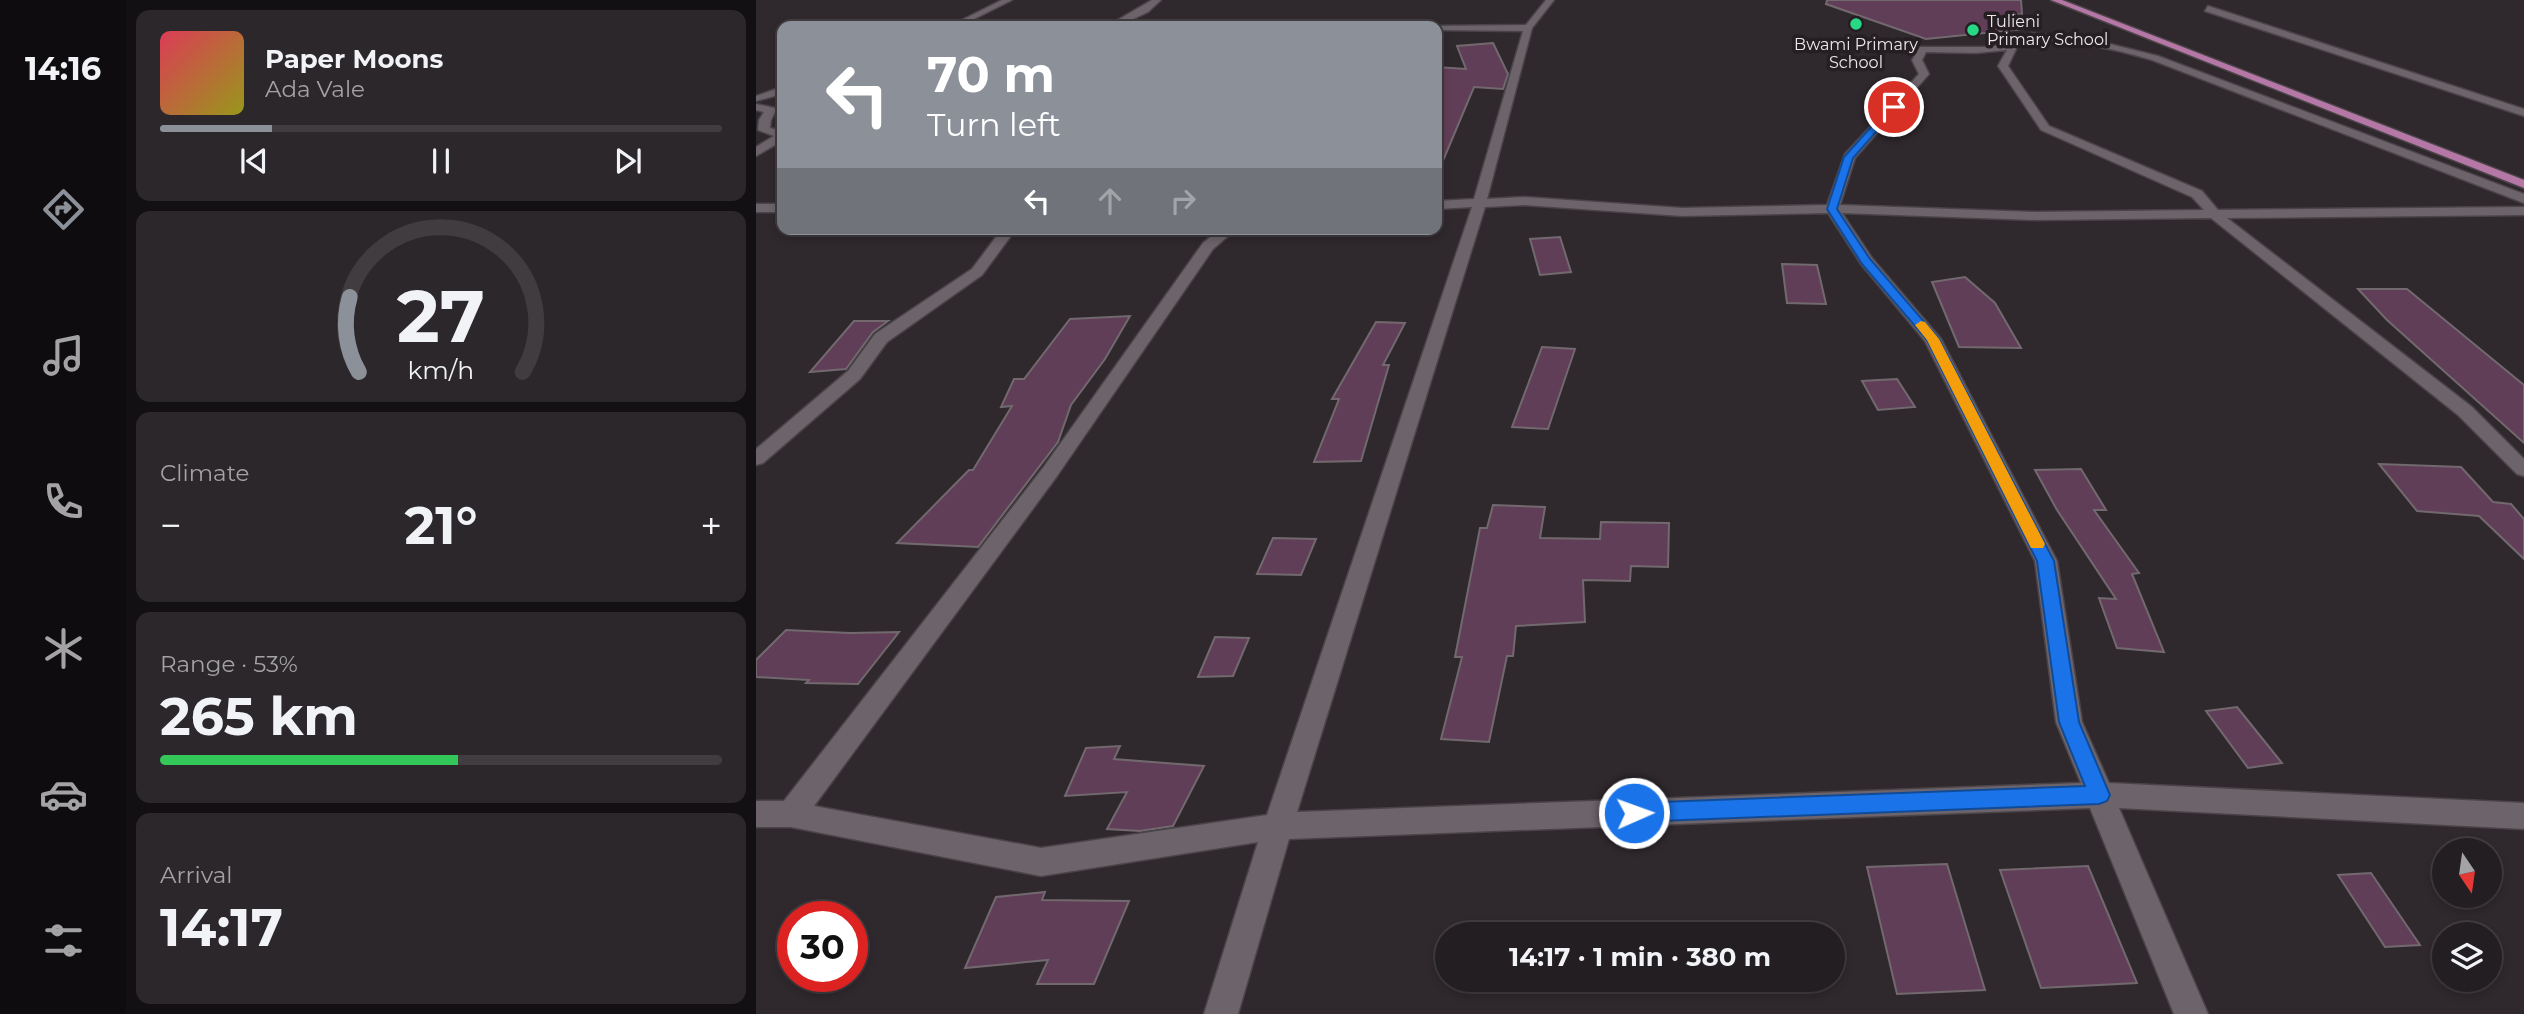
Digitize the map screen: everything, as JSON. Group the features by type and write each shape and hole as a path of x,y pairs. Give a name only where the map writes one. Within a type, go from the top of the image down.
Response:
{"main road":[{"path":"2055,0 2524,184"}],"street":[{"path":"964,21 1008,0"},
{"path":"1122,21 1145,10 1157,0"},
{"path":"1221,1014 1278,826 1479,205 1528,27 1550,0"},
{"path":"2208,9 2524,113"},
{"path":"1442,27 1528,27"},
{"path":"1832,209 1849,157 1924,74 1917,60 1923,49 1959,51 2013,47 2029,41 2031,36 2066,37 2120,47 2155,58 2524,199"},
{"path":"2013,47 2003,66 2046,128 2197,194 2216,216 2465,411 2524,470"},
{"path":"757,102 777,92"},
{"path":"757,102 777,97"},
{"path":"757,102 771,110 765,120 764,130 777,134"},
{"path":"756,152 777,138"},
{"path":"1442,205 1524,201 1682,212 1832,209 2037,216 2524,211"},
{"path":"756,208 777,208"},
{"path":"1832,209 1866,261 1933,339 2046,561 2069,722 2191,1014"},
{"path":"756,459 854,375 881,338 977,272 1005,235"},
{"path":"791,814 1051,472 1209,246 1222,235"},
{"path":"756,814 791,814 1041,862 1278,826 2099,795 2524,816"}],"building":[{"path":"1827,0 2021,0 2022,14 1997,18 2024,29 1926,39 1826,4"},
{"path":"1493,43 1508,74 1503,89 1474,87 1442,163 1442,67 1466,69 1457,46"},
{"path":"1560,237 1571,272 1540,275 1530,239"},
{"path":"1782,264 1817,265 1826,304 1787,303"},
{"path":"1965,277 1995,303 2021,348 1959,347 1932,282"},
{"path":"2358,289 2407,289 2524,385 2524,443 2387,320"},
{"path":"1130,316 1105,359 1071,405 1058,442 978,547 897,543 969,470 973,470 1012,406 1001,407 1014,379 1024,379 1070,319"},
{"path":"854,321 888,321 873,332 846,369 810,372"},
{"path":"1376,322 1405,323 1383,365 1389,365 1361,461 1314,462 1339,399 1332,399"},
{"path":"1542,347 1575,349 1548,429 1512,427"},
{"path":"1897,379 1915,407 1878,410 1862,381"},
{"path":"2379,464 2461,467 2493,502 2511,504 2524,519 2524,559 2479,516 2417,511"},
{"path":"2081,469 2106,510 2094,510 2139,573 2132,574 2164,652 2117,648 2099,598 2116,599 2057,510 2035,470"},
{"path":"1493,505 1545,507 1540,538 1600,539 1601,522 1669,523 1668,567 1631,566 1630,581 1583,580 1585,622 1516,626 1513,656 1507,656 1489,742 1441,739 1462,657 1455,657 1480,528 1487,528"},
{"path":"1273,538 1316,539 1301,575 1257,574"},
{"path":"786,630 899,632 858,684 806,683 809,680 756,677 756,660"},
{"path":"1215,637 1249,638 1233,676 1198,677"},
{"path":"2237,707 2282,763 2248,768 2206,711"},
{"path":"1120,746 1114,759 1204,766 1173,826 1140,831 1107,829 1127,792 1065,796 1086,748"},
{"path":"1947,864 1985,990 1897,994 1867,867"},
{"path":"2088,866 2137,983 2041,988 2000,870"},
{"path":"2371,873 2420,945 2385,947 2338,875"},
{"path":"1045,892 1042,900 1129,901 1094,984 1037,984 1048,960 965,968 996,897"}],"slow traffic":[{"path":"1921,325 1933,339 2037,544"}],"place":[{"name":"Bwami Primary School","path":"1856,24"},
{"name":"Tulieni Primary School","path":"1973,30"}],"route":[{"path":"1634,813 2099,795 2069,722 2046,561 1933,339 1866,261 1832,209 1849,157 1894,107"}]}
